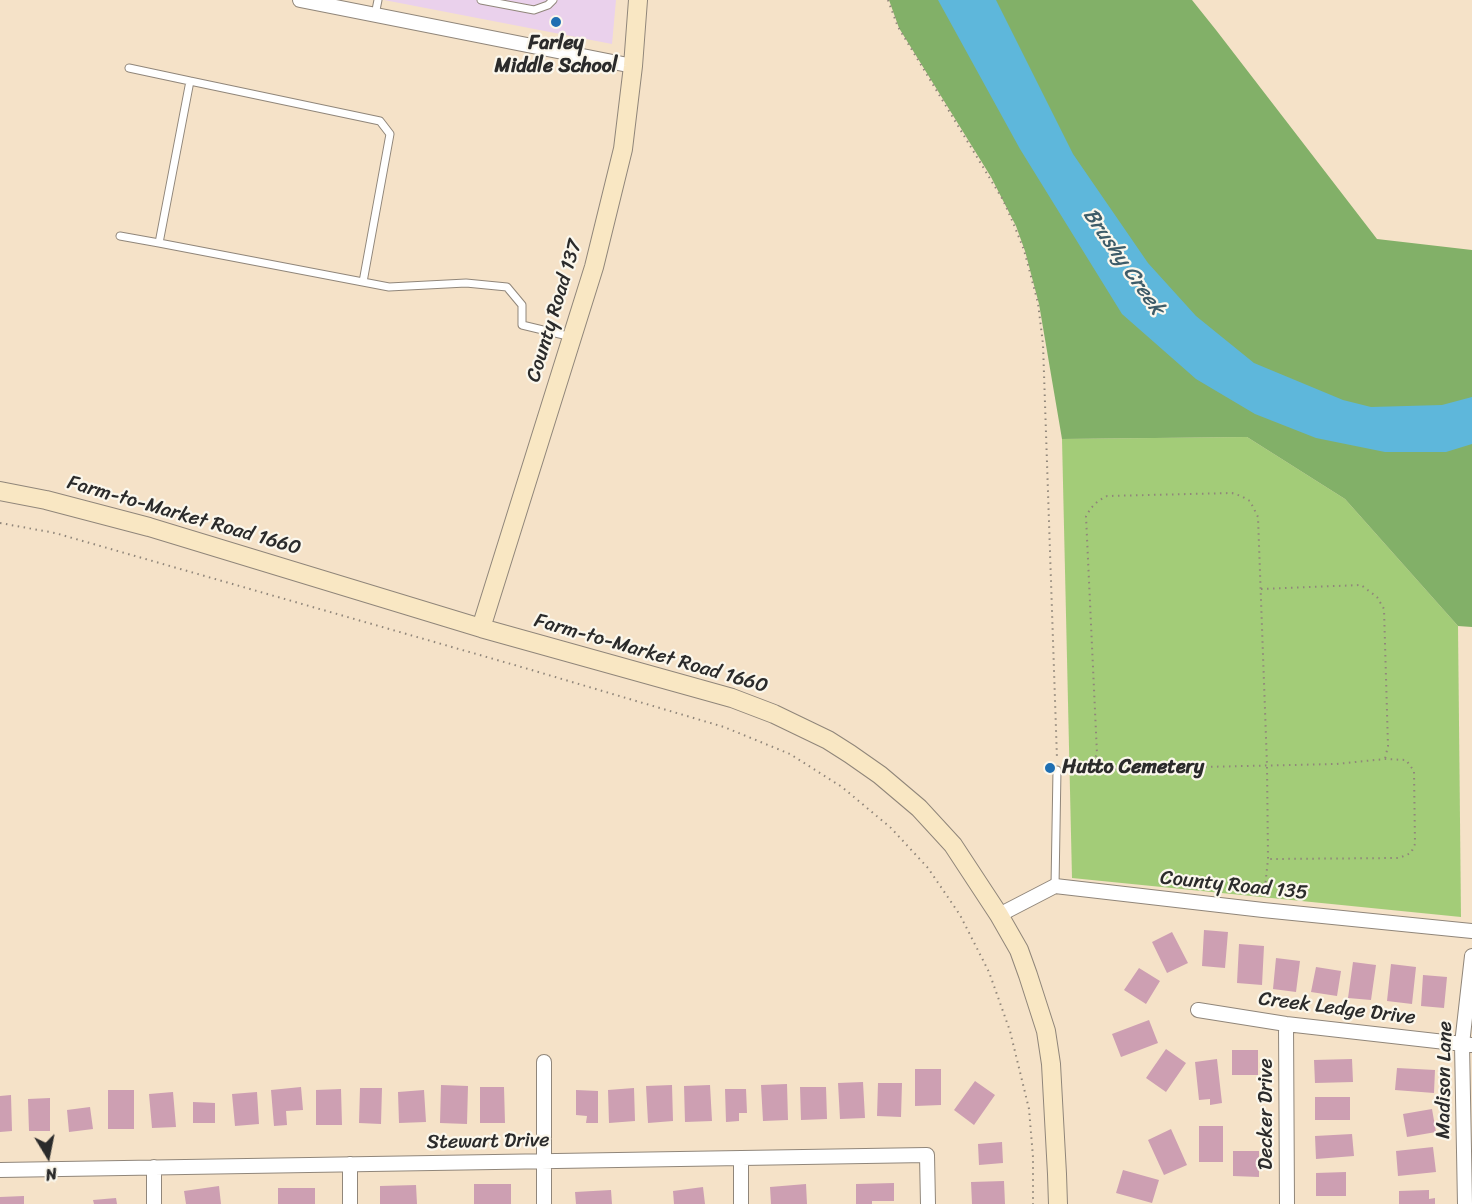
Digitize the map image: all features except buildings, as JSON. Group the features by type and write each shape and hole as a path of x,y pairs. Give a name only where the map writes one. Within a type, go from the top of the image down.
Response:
{"main road":[{"name":"County Road 137","path":"481,628 594,267 623,149 638,0"},
{"name":"Farm-to-Market Road 1660","path":"0,491 46,500 149,527 481,628 732,698 774,714 828,740 867,766 919,808 953,845 1019,950 1046,1031 1051,1064 1058,1204"}],"street":[{"path":"300,0 633,66"},
{"path":"999,915 1054,886"},
{"name":"County Road 135","path":"1054,886 1472,931"},
{"name":"Madison Lane","path":"1465,1204 1467,1044 1472,956"},
{"name":"Creek Ledge Drive","path":"1198,1010 1286,1024 1467,1044"},
{"name":"Decker Drive","path":"1286,1024 1287,1204"},
{"path":"544,1062 544,1204"},
{"name":"Stewart Drive","path":"0,1170 927,1155 928,1204"},
{"path":"741,1158 741,1204"},
{"path":"350,1164 350,1204"},
{"path":"154,1167 154,1204"}],"lane":[{"path":"375,15 378,0"},
{"path":"481,0 534,10 548,5 553,0"},
{"path":"129,68 380,122 390,134 363,282"},
{"path":"159,243 190,81"},
{"path":"120,236 389,287 466,283 507,287 522,305 522,325 572,337"},
{"path":"1054,886 1057,770"}],"path":[{"path":"888,0 898,27 1003,200 1024,250 1038,303 1043,344 1057,770 1336,764 1385,759 1406,760 1413,771 1415,844 1411,853 1399,858 1268,859"},
{"path":"1083,769 1093,762 1097,754 1086,516 1098,501 1107,496 1232,493 1250,501 1258,517 1267,765 1268,859 1263,910"},
{"path":"0,523 55,533 724,727 790,754 842,787 891,828 928,868 960,915 989,972 1010,1031 1029,1109 1034,1204"},
{"path":"1261,589 1361,585 1377,597 1384,609 1388,746 1385,759"}],"shaded area":[{"name":"Farley Middle School","path":"384,0 616,0 612,44"}],"green space":[{"path":"889,0 1192,0 1377,239 1472,250 1472,627 1458,626 1345,499 1247,437 1062,439 1039,304 1016,226 991,177 899,28"},
{"path":"1247,437 1345,499 1458,626 1461,917 1072,878 1062,439"}],"water":[{"name":"Brushy Creek","path":"938,0 996,0 1073,154 1148,263 1196,316 1254,363 1343,400 1371,407 1442,405 1472,397 1472,444 1446,452 1385,452 1316,438 1255,414 1196,379 1122,314 1020,149"}],"place":[{"name":"Farley Middle School","path":"556,22"},
{"name":"Hutto Cemetery","path":"1050,768"}]}
